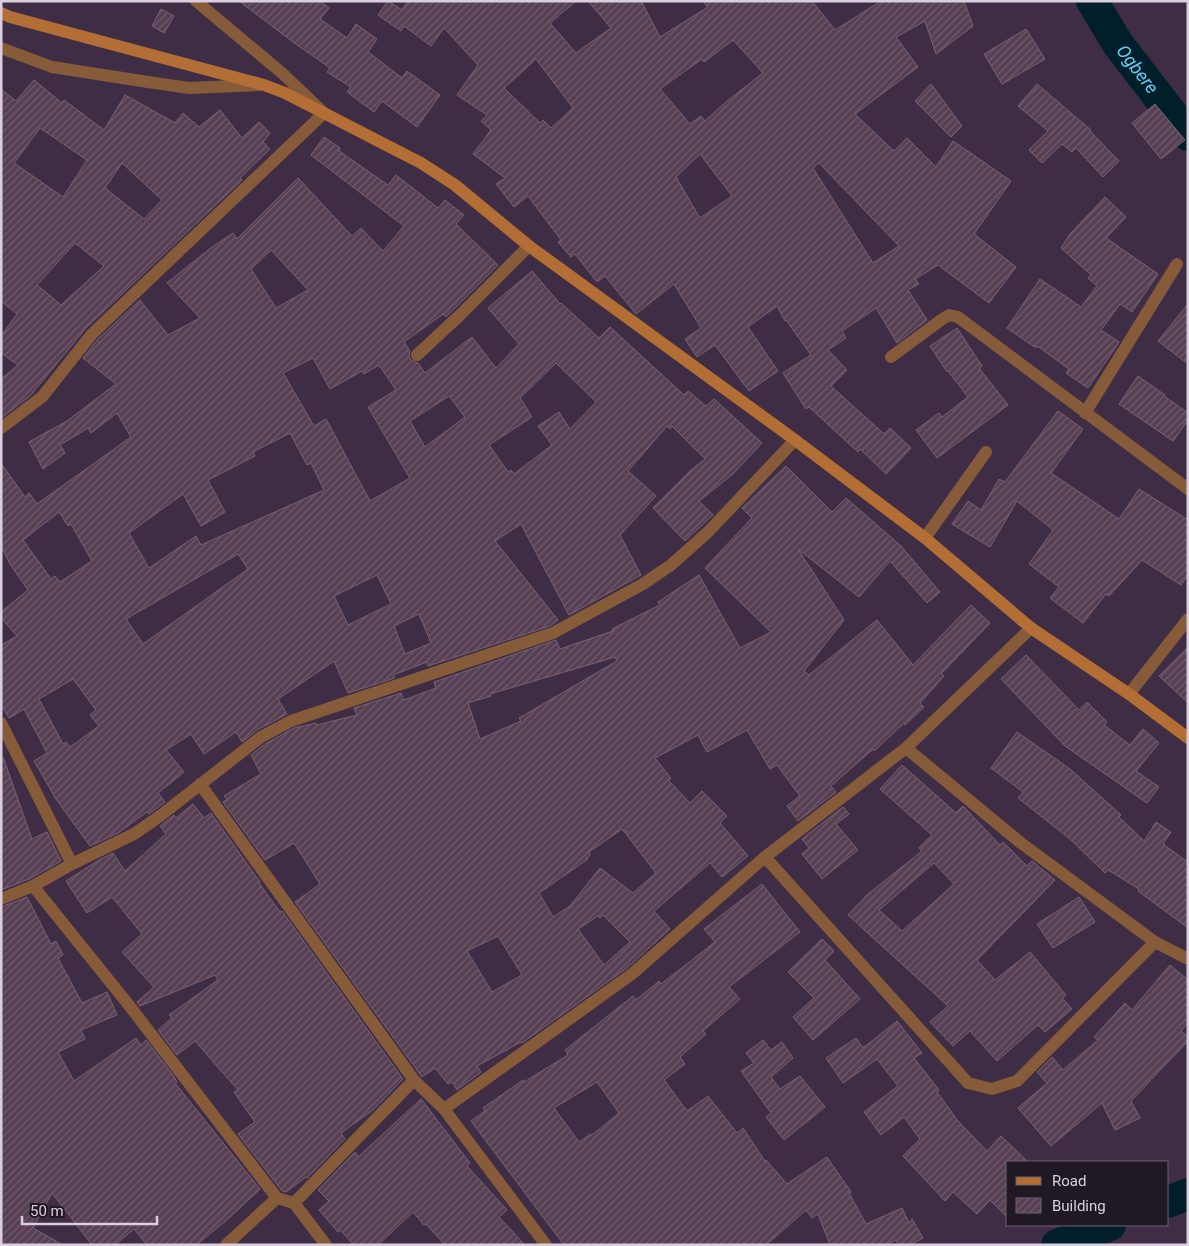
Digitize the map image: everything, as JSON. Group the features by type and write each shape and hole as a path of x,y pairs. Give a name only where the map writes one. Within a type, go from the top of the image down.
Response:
{"main road":[{"path":"1,13 264,85 285,93 421,162 455,185 529,246 795,440 925,538 1031,628 1129,694 1188,738"}],"street":[{"path":"1,428 42,397 92,334 324,113 282,73 196,1"},
{"path":"1,48 52,68 189,88 264,85"},
{"path":"417,355 529,246"},
{"path":"1085,413 1177,264"},
{"path":"891,357 949,315 958,317 1188,489"},
{"path":"1,899 33,886 72,864 134,834 160,816 260,737 290,721 553,633 643,584 671,565 708,532 795,440"},
{"path":"925,538 986,452"},
{"path":"1129,694 1188,619"},
{"path":"444,1109 632,974 765,857 906,748 1031,628"},
{"path":"1,723 72,864"},
{"path":"906,748 1021,843 1156,942 1188,960"},
{"path":"200,784 414,1080 444,1109 546,1245"},
{"path":"765,857 968,1083 992,1088 1016,1081 1156,942"},
{"path":"33,886 128,1004 277,1198 294,1202 326,1245"},
{"path":"294,1202 414,1080"},
{"path":"226,1245 277,1198"}],"building":[{"path":"239,1 320,1 329,8 320,19 347,38 356,24 377,39 368,52 402,78 407,71 440,95 417,127 382,101 374,112 347,92 351,87 327,72 330,68"},
{"path":"388,1 402,10 408,1 576,1 550,23 576,53 611,28 588,1 641,1 660,37 708,7 702,1 812,1 835,30 881,1 964,1 973,26 936,54 925,21 896,37 918,67 855,114 894,151 907,138 936,167 953,141 1011,181 974,234 1016,267 989,303 938,265 915,279 919,284 908,290 927,320 897,343 876,308 842,331 846,338 828,350 847,370 831,386 884,434 890,428 911,448 886,474 860,449 858,452 809,407 806,409 783,373 811,355 785,321 777,306 748,327 778,371 749,391 715,345 697,357 685,339 701,328 674,284 636,314 605,276 597,282 575,254 571,257 558,242 561,240 528,196 514,207 496,184 505,178 473,154 491,130 481,121 487,115 457,95 478,65 444,28 431,46 404,26 401,31 378,15","holes":["733,40 763,73 705,121 701,116 690,124 660,89 702,59 704,62","536,59 573,108 551,128 543,120 540,123 504,88","700,154 732,196 700,218 676,177","819,163 899,246 873,263 813,168"]},
{"path":"161,9 174,16 164,33 152,26"},
{"path":"1026,29 1045,59 1002,84 984,54"},
{"path":"34,80 62,103 64,100 104,130 125,95 175,123 183,113 199,127 220,110 242,138 259,122 270,133 263,142 270,149 240,178 242,180 86,328 30,396 1,418 1,379 18,365 1,353 1,336 17,314 1,301 1,89 16,101","holes":["40,128 87,160 63,197 14,163","122,163 162,200 144,219 105,188","75,243 104,266 61,305 37,285"]},
{"path":"931,84 962,126 951,137 915,101"},
{"path":"1037,84 1091,130 1119,161 1103,177 1076,148 1072,152 1062,144 1042,163 1029,150 1048,131 1018,106"},
{"path":"1155,104 1185,140 1161,159 1132,123"},
{"path":"324,137 340,148 339,151 388,185 396,175 438,208 445,200 464,215 456,224 498,265 446,317 443,314 404,342 410,351 409,356 411,360 418,363 425,373 472,337 496,368 519,344 488,308 532,271 560,304 599,338 610,327 684,395 688,391 706,406 714,399 762,443 733,474 699,501 713,515 685,541 653,508 690,471 705,459 672,426 670,429 667,426 628,471 656,496 620,535 641,575 569,615 521,524 495,541 558,620 550,626 428,666 427,662 393,675 395,678 348,693 334,661 278,699 287,714 257,730 242,742 236,732 204,754 191,734 166,750 184,772 158,793 165,802 149,814 147,812 118,833 90,846 56,799 34,761 47,753 24,709 9,718 1,705 1,645 17,636 1,618 1,612 28,590 10,564 1,546 1,463 25,497 29,493 37,504 131,437 117,413 91,433 88,428 60,445 65,453 43,469 29,442 67,421 116,384 83,358 98,339 140,300 168,335 200,318 167,283 212,247 233,233 237,239 298,178 352,236 361,228 383,251 404,226 311,155","holes":["271,250 308,290 276,308 251,269","313,358 330,389 362,371 364,374 379,365 396,390 368,407 410,478 370,501 326,419 314,426 283,373","556,363 596,402 570,429 559,412 538,426 552,445 514,474 511,470 508,472 489,445 532,417 520,398","449,396 465,417 425,447 410,421","290,433 307,465 311,463 324,490 201,545 196,536 149,568 129,533 183,494 201,526 225,512 208,480 255,456 253,452","59,512 68,526 71,524 92,561 60,582 55,576 51,579 23,540","238,554 248,569 143,644 126,619","377,575 391,604 348,625 334,596","419,614 431,643 405,654 394,626","73,679 96,710 90,715 99,726 70,747 66,742 63,744 39,699"]},
{"path":"1105,197 1126,217 1106,238 1158,274 1132,312 1120,304 1101,330 1119,342 1088,388 1066,373 1069,369 1037,346 1036,348 1007,328 1040,279 1081,307 1097,286 1088,278 1091,275 1061,248 1070,234"},
{"path":"1188,304 1188,364 1158,341"},
{"path":"957,328 982,366 979,368 1008,405 937,458 916,430 939,413 942,417 968,397 947,372 930,346"},
{"path":"1138,376 1188,413 1188,420 1173,441 1119,404"},
{"path":"1058,411 1083,429 1051,473 1119,519 1139,489 1188,520 1188,575 1181,585 1142,560 1109,596 1106,594 1083,623 1050,598 1059,587 1029,564 1053,530 1017,501 990,547 952,524 968,501 981,510 999,479 1005,482"},
{"path":"786,466 832,512 846,498 901,546 940,592 927,603 890,561 859,597 798,549 844,620 804,671 809,675 877,620 913,665 971,605 990,623 941,674 944,676 920,703 924,707 831,786 836,792 798,821 787,806 800,796 777,765 770,769 747,730 707,752 698,735 655,758 671,778 668,780 690,803 702,791 727,816 720,823 748,856 722,877 710,863 654,911 670,929 627,968 522,1043 477,1066 481,1072 457,1090 452,1082 448,1084 435,1068 422,1077 295,902 320,884 294,843 265,860 223,802 227,799 224,796 261,774 251,755 265,744 294,728 316,723 317,725 357,715 354,708 401,693 404,700 436,688 434,682 556,640 560,649 613,631 612,629 660,605 658,602 699,575 740,648 771,632 705,568 752,518 742,508","holes":["615,657 617,661 519,718 521,721 480,739 468,703 491,696 490,694","622,829 625,833 628,831 626,834 656,873 633,893 600,868 570,906 553,917 539,893 588,859 586,858 590,855 589,852","603,915 630,942 604,965 578,929 598,916 600,918","498,936 522,975 492,992 467,951"]},
{"path":"1188,647 1188,703 1159,676"},
{"path":"1026,655 1079,710 1087,702 1107,722 1104,725 1130,745 1143,729 1159,743 1136,771 1159,787 1147,803 1065,746 1001,679"},
{"path":"1017,732 1070,769 1121,815 1119,817 1144,841 1156,822 1171,832 1163,844 1188,862 1188,928 1138,891 1139,889 1108,870 1105,873 1070,839 1018,798 1023,792 991,768"},
{"path":"1,757 3,757 32,839 47,832 61,861 29,879 1,890"},
{"path":"902,765 956,813 963,806 1000,845 1003,842 1027,866 1032,861 1055,880 977,960 995,980 1030,952 1066,995 1062,998 1072,1009 1045,1032 1038,1025 997,1061 970,1031 953,1046 930,1022 948,1006 848,915 868,894 922,851 919,848 932,835 880,789","holes":["934,863 954,884 902,931 879,910"]},
{"path":"193,804 204,818 211,813 259,883 280,912 282,911 403,1079 373,1110 341,1133 345,1139 307,1178 286,1192 282,1191 238,1134 255,1122 234,1092 238,1090 195,1041 177,1055 158,1030 172,1018 169,1015 218,980 215,975 140,1006 137,1002 154,987 122,952 142,934 112,897 87,913 66,881 113,853 125,871 166,834 160,826 174,815 176,818"},
{"path":"843,807 849,814 836,824 858,850 822,879 802,854 809,848 802,839"},
{"path":"762,884 800,932 729,987 740,999 703,1031 706,1034 680,1057 685,1064 664,1080 687,1111 708,1096 737,1133 743,1128 765,1161 787,1184 827,1157 851,1192 849,1193 866,1224 902,1208 909,1223 912,1219 923,1238 910,1245 899,1245 896,1240 886,1245 830,1245 818,1214 812,1218 806,1210 766,1245 564,1245 471,1121 485,1111 483,1108 523,1080 524,1082 568,1055 565,1050 633,996 636,1000 659,981 661,984 715,942 704,929","holes":["597,1082 619,1113 592,1135 579,1142 554,1108"]},
{"path":"27,897 51,944 56,941 63,955 58,958 82,1003 107,992 117,1015 81,1030 85,1039 58,1052 74,1081 136,1038 141,1045 146,1040 173,1075 177,1082 175,1083 260,1189 228,1219 196,1245 147,1245 134,1229 115,1245 92,1245 52,1193 33,1228 63,1245 1,1245 1,907"},
{"path":"1079,897 1095,922 1053,948 1037,924"},
{"path":"822,939 834,951 825,960 860,999 813,1040 793,1017 814,998 788,972"},
{"path":"1170,965 1188,980 1188,1023 1181,1031 1188,1037 1188,1041 1131,1101 1140,1118 1115,1130 1102,1103 1051,1146 1018,1108 1047,1083 1037,1072 1052,1057 1063,1070 1098,1040 1094,1037 1125,1003 1132,1010"},
{"path":"897,1021 922,1053 914,1058 939,1090 937,1092 958,1121 987,1151 1001,1136 1027,1161 1006,1161 1006,1216 990,1200 977,1214 953,1192 945,1201 903,1156 920,1139 904,1117 881,1135 864,1112 898,1086 877,1059 843,1083 826,1058 856,1038 863,1048"},
{"path":"763,1040 771,1050 782,1042 793,1058 771,1077 780,1089 800,1076 825,1107 784,1140 766,1117 771,1113 741,1071 754,1063 746,1053"},
{"path":"421,1099 470,1163 467,1166 507,1210 499,1217 525,1245 445,1245 413,1212 378,1245 354,1245 340,1230 338,1232 319,1210 329,1201 318,1190 355,1152 358,1157"}],"waterway":[{"name":"Ogbere","path":"1092,1 1118,44 1188,135"},
{"name":"Ogbere","path":"1169,1202 1188,1194"},
{"name":"Ogbere","path":"1057,1245 1107,1226"}]}
